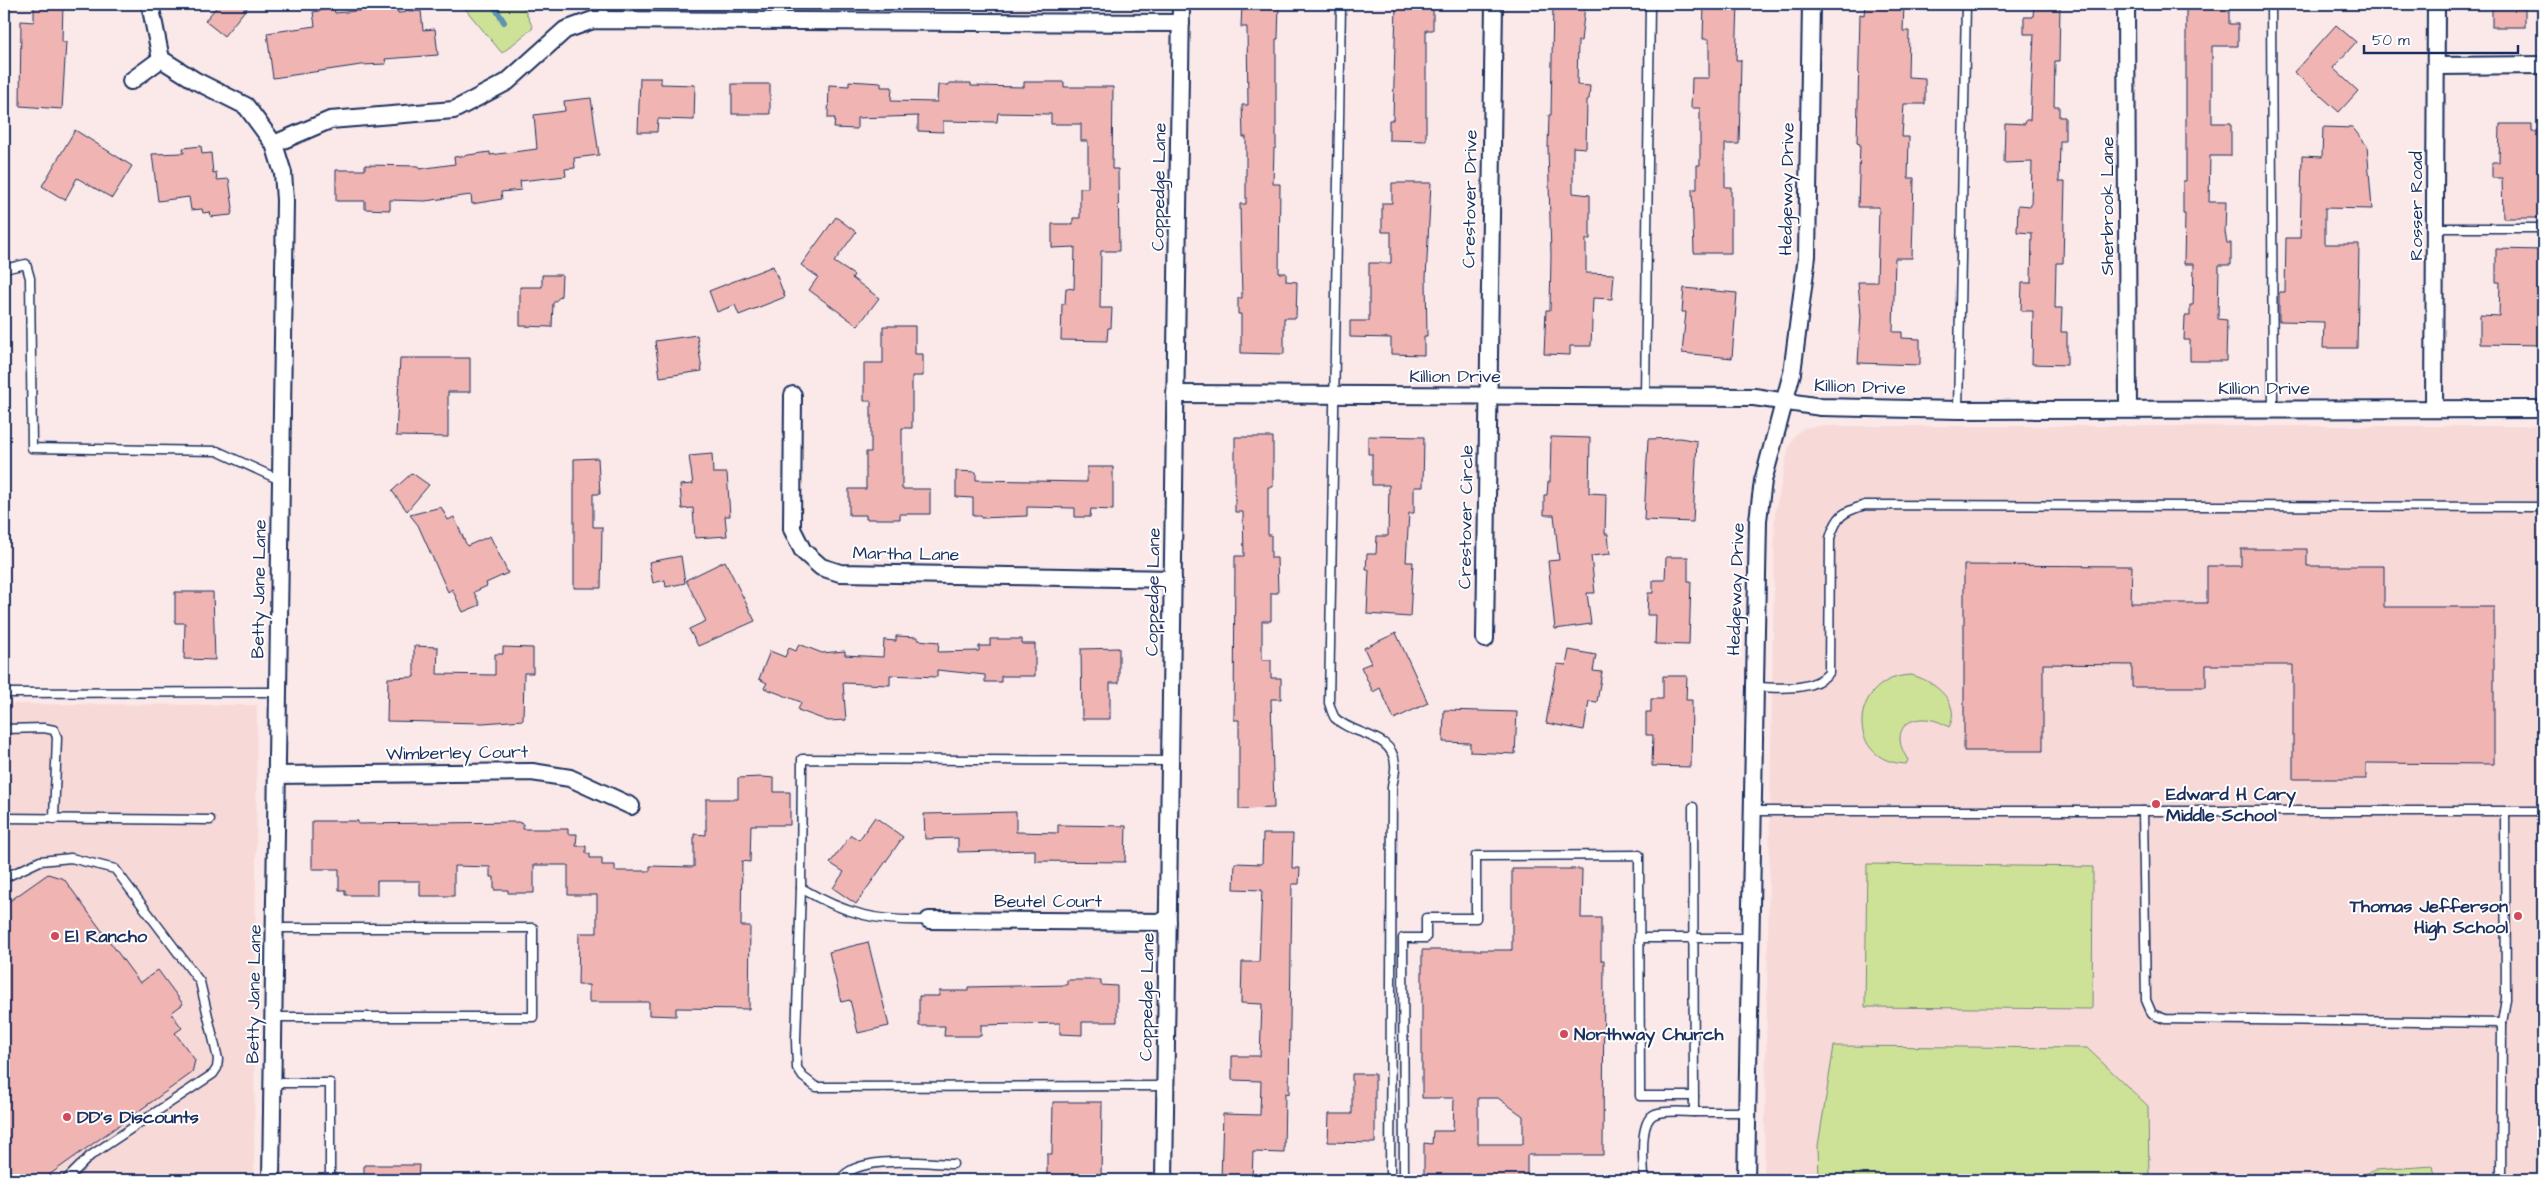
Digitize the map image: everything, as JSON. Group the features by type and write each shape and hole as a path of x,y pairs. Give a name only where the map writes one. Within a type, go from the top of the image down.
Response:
{"street":[{"path":"131,81 161,59 150,4"},
{"name":"Coppedge Lane","path":"1164,1180 1181,4"},
{"name":"Crestover Drive","path":"1487,396 1494,4"},
{"name":"Hedgeway Drive","path":"1746,1180 1758,520 1763,481 1792,373 1807,256 1810,4"},
{"name":"Sherbrook Lane","path":"2126,4 2128,408"},
{"name":"Rosser Road","path":"2434,408 2436,4"},
{"path":"274,144 330,120 454,110 507,82 566,30 593,20 604,12 1181,23"},
{"name":"Betty Jane Lane","path":"161,59 246,106 274,144 283,174 285,200 271,1180"},
{"path":"2437,66 2543,65"},
{"name":"Killion Drive","path":"1176,394 1754,397 1821,408 1958,410 2543,408"},
{"name":"Martha Lane","path":"793,395 792,529 803,551 822,567 840,573 1173,579"},
{"name":"Crestover Circle","path":"1485,640 1487,396"},
{"name":"Wimberley Court","path":"277,776 532,772 570,778 631,806"},
{"name":"Beutel Court","path":"929,920 1168,922"}],"lane":[{"path":"1341,4 1329,703 1334,717 1344,725 1377,738 1392,750 1395,764 1392,787 1390,1180"},
{"path":"1644,397 1650,4"},
{"path":"1958,410 1966,4"},
{"path":"2271,4 2273,408"},
{"path":"2436,228 2543,228"},
{"path":"4,269 26,264 30,278 32,448 217,451 281,480"},
{"path":"1754,687 1808,687 1822,680 1829,673 1830,538 1834,525 1845,512 1865,505 2543,507"},
{"path":"4,693 278,692"},
{"path":"4,729 44,728 54,730 57,737 54,818"},
{"path":"1166,1086 816,1087 803,1078 797,1068 796,1040 801,888 802,759 1170,762"},
{"path":"1693,806 1694,1112"},
{"path":"1752,811 2543,811"},
{"path":"2143,811 2146,1000 2152,1014 2164,1019 2502,1023"},
{"path":"2501,1180 2502,1023 2506,998 2505,811"},
{"path":"4,818 210,820"},
{"path":"1404,1180 1403,938 1426,938 1426,918 1476,918 1476,856 1639,855 1640,1096 1694,1096"},
{"path":"4,878 40,860 71,858 115,869 200,982 218,1059 217,1068 213,1074 90,1156 66,1180"},
{"path":"801,888 842,910 862,916 899,921 929,920"},
{"path":"274,1017 533,1017 533,928 275,928"},
{"path":"1639,938 1750,938"},
{"path":"273,1083 330,1083 330,1180"},
{"path":"1644,1180 1644,1129 1648,1119 1657,1113 1747,1112"},
{"path":"840,1180 850,1170 872,1163 954,1164"}],"shaded area":[{"name":"Edward H Cary Middle School","path":"1821,426 2543,426 2543,1180 1764,1180 1775,513 1788,451 1794,436 1803,428"},
{"path":"4,704 257,705 254,1180 4,1180"}],"green space":[{"path":"461,4 522,4 533,28 502,53"},
{"path":"1911,675 1927,681 1943,693 1952,709 1952,718 1949,727 1938,721 1927,719 1908,723 1900,737 1908,760 1906,764 1886,760 1872,750 1864,735 1862,720 1866,704 1875,689 1890,679"},
{"path":"1867,864 2093,867 2092,1009 1865,1007"},
{"path":"1834,1046 2087,1048 2148,1106 2149,1180 1819,1180 1818,1146"},
{"path":"2433,1166 2436,1180 2350,1180 2375,1170"}],"building":[{"path":"34,4 63,4 62,42 66,42 62,109 20,106 21,21 34,22"},
{"path":"219,4 250,4 224,36 205,21"},
{"path":"1242,4 1279,4 1278,39 1276,39 1276,148 1274,148 1273,184 1280,184 1279,273 1286,273 1286,281 1297,282 1296,318 1284,318 1284,354 1241,353 1241,314 1238,314 1238,298 1242,298 1240,204 1246,204 1246,137 1243,137 1242,105 1248,105 1247,27 1241,27"},
{"path":"1396,4 1427,4 1427,8 1433,9 1433,30 1426,30 1426,141 1389,140 1389,120 1393,120"},
{"path":"1553,4 1585,6 1581,41 1578,41 1577,85 1590,86 1589,99 1587,100 1586,148 1573,147 1573,193 1590,195 1590,239 1586,239 1586,273 1614,274 1612,299 1593,298 1591,346 1570,346 1570,355 1544,354 1546,310 1550,310 1551,255 1548,147 1549,115 1551,115"},
{"path":"1704,4 1738,4 1736,60 1741,60 1739,144 1725,144 1725,187 1731,187 1731,253 1694,253 1692,189 1697,189 1697,165 1700,165 1700,108 1691,108 1692,78 1709,78 1709,39 1703,39"},
{"path":"1865,4 1904,4 1903,31 1909,31 1908,77 1925,78 1925,104 1904,104 1902,137 1909,137 1908,178 1914,178 1912,258 1895,258 1893,332 1902,332 1902,338 1920,339 1920,365 1858,363 1861,316 1858,282 1877,282 1879,207 1858,207 1860,144 1857,143 1860,14 1864,15"},
{"path":"2034,4 2060,4 2059,61 2055,61 2054,106 2059,106 2059,117 2065,117 2065,141 2060,141 2059,182 2065,182 2063,263 2056,263 2055,308 2062,308 2061,332 2067,332 2067,365 2032,364 2033,311 2021,311 2022,283 2031,283 2032,233 2017,232 2018,205 2031,206 2032,162 2004,163 2005,123 2025,124 2026,120 2030,120 2034,34 2024,34 2024,17 2033,17"},
{"path":"2186,4 2229,4 2229,24 2238,24 2238,46 2212,46 2212,123 2231,123 2231,156 2210,156 2209,202 2226,202 2225,232 2227,243 2231,243 2231,265 2219,265 2218,319 2227,320 2226,361 2190,361 2190,340 2184,340 2185,316 2190,316 2190,305 2193,305 2194,264 2184,264 2185,214 2183,214 2183,181 2186,181"},
{"path":"2492,4 2525,4 2525,27 2492,27"},
{"path":"397,7 398,13 421,11 423,30 435,29 438,55 385,59 386,64 361,65 273,78 267,33 315,26 313,12 334,8 335,13"},
{"path":"2336,25 2356,42 2333,68 2358,91 2339,112 2294,72"},
{"path":"640,78 661,78 661,84 695,85 694,120 658,119 657,132 638,132"},
{"path":"849,81 881,83 881,87 892,87 891,101 937,102 938,85 949,85 949,83 971,83 971,86 1024,87 1024,82 1064,82 1064,87 1113,87 1112,169 1118,169 1119,251 1101,251 1100,308 1112,308 1111,328 1108,328 1107,341 1061,340 1062,304 1065,304 1066,288 1074,289 1075,247 1052,248 1052,224 1073,224 1073,218 1080,218 1080,188 1088,188 1088,141 1081,141 1081,124 1051,124 1051,114 998,113 997,122 943,121 943,132 918,131 918,116 857,118 857,129 834,128 835,118 828,118 829,85 849,86"},
{"path":"732,84 770,84 770,114 732,114"},
{"path":"591,98 599,155 574,158 575,168 565,169 566,176 520,181 521,190 501,192 502,199 472,204 471,195 425,201 390,200 390,210 365,209 365,201 336,201 336,170 365,170 365,165 419,166 419,169 455,164 454,157 490,152 490,155 537,149 534,115 565,111 564,101"},
{"path":"2500,124 2532,124 2532,132 2543,132 2543,218 2503,218 2502,178 2492,178 2492,162 2499,162"},
{"path":"2323,127 2353,128 2367,146 2372,209 2325,208 2325,244 2359,244 2357,348 2323,348 2324,322 2279,321 2279,292 2285,292 2286,238 2300,238 2302,156 2322,157"},
{"path":"75,130 132,166 112,198 77,178 65,200 42,186"},
{"path":"201,146 202,154 211,153 213,173 216,172 217,180 229,179 233,208 231,215 211,217 210,212 203,213 202,209 191,210 189,197 158,201 152,154 184,153 183,148"},
{"path":"1392,183 1431,183 1426,278 1427,336 1424,336 1424,355 1391,354 1391,338 1350,337 1350,321 1369,321 1369,263 1391,263 1391,232 1382,232 1382,203 1392,203"},
{"path":"836,217 856,232 834,262 854,275 852,278 879,298 858,326 809,290 818,277 801,265"},
{"path":"2496,249 2543,250 2543,345 2480,344 2480,315 2499,316 2500,282 2496,282"},
{"path":"773,266 785,297 739,315 735,305 717,312 709,291"},
{"path":"542,275 562,275 561,296 553,303 552,327 520,326 520,287 542,287"},
{"path":"1684,288 1737,293 1732,358 1682,353 1686,312 1682,312"},
{"path":"883,326 915,326 915,354 923,354 923,376 912,376 912,428 902,428 902,489 930,489 930,514 900,514 900,519 866,519 866,515 849,515 849,489 866,489 866,452 871,452 871,401 864,401 864,363 883,363"},
{"path":"697,335 702,371 660,377 655,341"},
{"path":"400,358 470,358 470,392 448,392 448,437 396,436"},
{"path":"1368,436 1424,437 1423,487 1414,487 1414,513 1409,513 1406,562 1413,562 1410,617 1367,614 1369,570 1366,570 1367,554 1376,554 1377,536 1388,536 1389,485 1372,485 1372,454 1368,454"},
{"path":"1235,437 1273,437 1273,487 1268,487 1268,535 1271,535 1271,558 1277,558 1278,593 1271,593 1271,621 1262,621 1262,660 1271,660 1271,678 1281,678 1281,699 1271,699 1274,808 1239,809 1239,720 1234,720 1235,556 1244,556 1243,512 1235,512"},
{"path":"1551,437 1590,438 1589,493 1606,494 1605,534 1608,534 1610,554 1591,556 1595,593 1587,593 1591,624 1555,629 1548,561 1559,560 1554,515 1544,515 1544,495 1547,495 1548,482 1550,482"},
{"path":"1680,438 1697,441 1693,522 1644,520 1648,439"},
{"path":"712,454 713,473 727,473 730,516 725,516 727,536 695,538 693,508 682,509 680,485 693,484 689,456"},
{"path":"598,458 600,494 593,494 593,527 602,527 601,588 574,588 574,459"},
{"path":"1087,467 1113,467 1113,510 1091,509 1090,517 1075,517 1075,508 1027,507 1027,516 981,518 981,516 973,516 973,498 956,497 956,471 976,472 976,480 1087,482"},
{"path":"412,473 429,485 407,511 392,491"},
{"path":"441,507 448,520 454,517 467,546 490,536 508,573 486,583 487,586 474,592 480,605 463,612 452,589 448,592 418,525 410,515"},
{"path":"2241,549 2307,549 2307,566 2384,566 2384,607 2494,607 2494,764 2366,763 2366,779 2293,779 2293,665 2206,665 2206,687 2132,687 2132,665 2043,664 2043,751 1964,751 1964,565 2132,566 2131,603 2207,603 2207,566 2241,566"},
{"path":"681,556 685,583 666,587 665,580 653,583 649,562"},
{"path":"1666,557 1688,557 1688,581 1691,581 1689,645 1655,644 1656,615 1647,615 1648,593 1653,593 1653,580 1665,580"},
{"path":"725,561 755,621 698,646 689,629 706,621 686,580"},
{"path":"175,592 213,592 215,660 184,659 185,623 175,623"},
{"path":"1396,633 1428,703 1394,719 1380,688 1373,692 1361,667 1371,663 1364,648"},
{"path":"896,636 918,637 918,640 939,642 938,652 979,651 979,646 990,646 990,639 1022,639 1022,644 1035,644 1035,676 1001,676 1001,682 985,682 985,675 937,670 937,677 890,675 890,685 843,683 846,720 828,721 798,710 801,702 764,688 767,683 759,679 770,651 785,657 789,648 796,651 799,644 822,653 845,651 845,655 883,657 884,640 896,641"},
{"path":"414,646 438,647 437,674 495,675 495,654 503,654 503,647 533,648 533,673 524,673 523,720 483,723 387,721 388,678 414,677"},
{"path":"1119,648 1119,683 1110,683 1110,719 1082,719 1081,649"},
{"path":"1569,650 1596,655 1593,671 1602,672 1597,702 1589,701 1584,730 1546,723 1557,664 1566,665"},
{"path":"1663,676 1687,676 1686,700 1692,700 1691,767 1652,766 1653,735 1646,735 1646,712 1651,712 1651,699 1663,699"},
{"path":"1444,710 1517,712 1515,754 1470,752 1470,743 1443,742"},
{"path":"738,778 774,778 774,792 790,792 790,825 751,825 750,862 742,861 741,926 750,926 749,1009 676,1008 676,1016 649,1015 649,1002 589,1002 589,985 578,985 579,933 597,933 597,895 568,895 568,865 534,865 534,893 508,893 508,890 494,890 494,877 490,877 490,867 454,866 454,896 420,896 420,881 377,881 377,895 345,895 345,890 339,890 339,869 312,869 312,821 358,821 358,824 518,822 523,824 523,829 568,829 568,834 577,834 576,846 586,846 586,854 590,854 590,858 602,858 602,865 615,865 615,871 650,871 650,866 694,867 694,834 706,835 706,799 738,799"},
{"path":"1016,812 1016,832 1058,833 1058,825 1126,826 1125,862 1035,861 1035,850 958,852 958,838 925,839 924,814"},
{"path":"875,817 903,837 856,904 833,888 844,872 830,863 851,835 859,840"},
{"path":"1263,834 1293,834 1292,868 1300,868 1299,884 1292,884 1289,1094 1285,1093 1284,1153 1253,1152 1252,1180 1221,1180 1223,1114 1260,1115 1261,1081 1232,1080 1232,1056 1260,1056 1262,1004 1241,1003 1242,962 1259,962 1262,890 1234,889 1235,863 1262,864"},
{"name":"Northway Church","path":"1512,869 1582,869 1581,918 1601,918 1601,960 1604,960 1603,1155 1527,1155 1527,1180 1424,1180 1424,1143 1432,1144 1433,1131 1453,1131 1454,1098 1422,1098 1422,950 1512,950","holes":["1478,1098 1498,1098 1523,1116 1523,1144 1478,1144"]},
{"name":"DD's Discounts","path":"48,874 64,879 140,983 158,970 183,1004 171,1013 182,1028 175,1033 195,1060 192,1073 42,1180 36,1174 27,1180 17,1180 4,1162 4,905"},
{"path":"868,942 889,1026 858,1033 850,1000 841,1002 829,952"},
{"path":"1067,980 1101,980 1101,985 1117,986 1117,1022 1082,1022 1082,1035 1060,1034 1060,1023 981,1025 981,1036 944,1036 945,1026 919,1026 919,996 939,996 939,991 968,991 968,987 1067,985"},
{"path":"1352,1074 1375,1074 1375,1143 1328,1142 1329,1114 1352,1114"},
{"path":"1053,1102 1102,1102 1101,1180 1047,1180 1047,1154 1052,1154"},
{"path":"364,1165 419,1165 418,1180 364,1180"}],"waterway":[{"path":"493,4 504,22"}],"place":[{"name":"Edward H Cary Middle School","path":"2156,804"},
{"name":"Thomas Jefferson High School","path":"2518,916"},
{"name":"El Rancho","path":"55,936"},
{"name":"Northway Church","path":"1564,1034"},
{"name":"DD's Discounts","path":"67,1117"}]}
